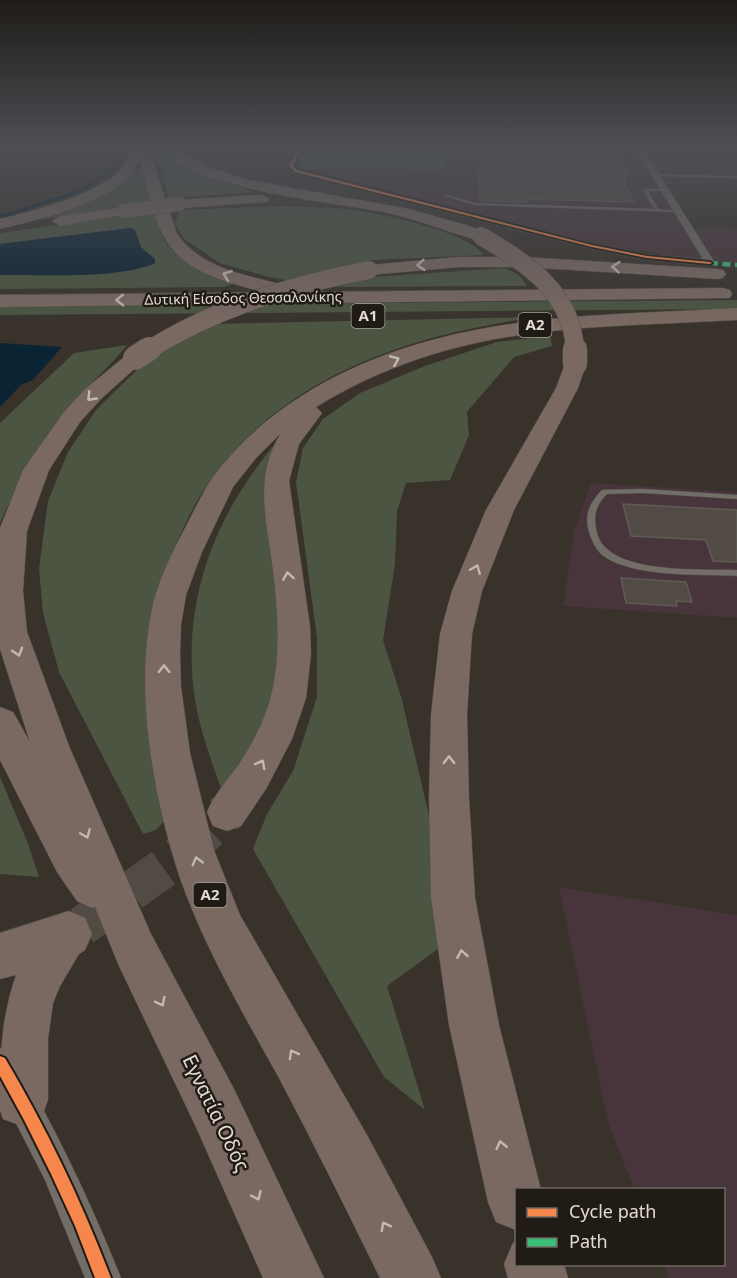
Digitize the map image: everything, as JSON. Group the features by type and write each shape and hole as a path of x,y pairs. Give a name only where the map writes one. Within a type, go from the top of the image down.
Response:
{"highway":[{"path":"0,224 59,207"},
{"path":"0,229 159,207"},
{"path":"160,207 168,235 182,252 199,263 240,279 280,288 332,294 409,296"},
{"path":"372,207 429,219 481,236 517,257 542,276 567,309 576,343 575,364 567,388 500,510 467,591 456,634 449,715 448,798 453,898 474,1025 515,1198"},
{"path":"135,950 50,746 11,632 8,591 14,531 36,470 71,418 93,394 135,358 179,331 244,302 309,282 369,270 459,262 524,262 737,276"},
{"name":"Δυτική Είσοδος Θεσσαλονίκης","path":"0,301 737,294"},
{"name":"Δυτική Είσοδος Θεσσαλονίκης","path":"0,319 737,313"},
{"name":"Α2","path":"411,1278 349,1156 230,942 202,878 179,795 167,718 163,669 165,622 171,594 198,530 224,480 245,455 282,419 312,398 413,353 494,332 586,320 737,313"},
{"path":"227,812 255,777 276,735 288,703 294,656 292,600 276,482 282,454 291,435 304,419 342,384"},
{"path":"0,723 72,858 135,950"},
{"path":"0,956 72,932 42,971 29,1002 11,1082"},
{"name":"Εγνατία Οδός","path":"135,950 215,1108 294,1278"}],"street":[{"path":"437,207 592,246 647,257 710,263 676,207"},
{"path":"11,1082 85,1227 103,1278"}],"lane":[{"path":"555,207 679,212"},
{"path":"737,497 643,490 605,492 593,503 591,513 592,528 598,545 610,556 636,565 664,569 737,573"}],"shaded area":[{"path":"450,207 681,207 695,229 737,230 737,264 593,244"},
{"path":"591,483 737,492 737,618 563,606 574,531"},
{"path":"559,887 737,915 737,1278 669,1278 664,1266 725,1266 725,1188 634,1188 608,1123"}],"green space":[{"path":"64,207 119,207 25,222"},
{"path":"296,207 346,209 378,214 420,224 459,238 474,246 484,255 373,260 359,265 373,277 505,268 519,275 527,286 325,287 269,277 220,263 184,239 175,224 179,210"},
{"path":"144,213 154,214 165,241 181,258 234,281 232,284 224,287 0,289 0,275 72,274 141,247 135,230 130,228 0,244 0,233"},
{"path":"737,300 737,309 0,315 0,306"},
{"path":"537,317 442,335 396,349 352,367 310,389 272,416 237,448 206,487 190,514 169,561 164,821 156,830 143,834 59,672 43,613 39,569 48,501 68,452 96,410 146,361 209,324"},
{"path":"550,336 552,346 514,357 467,412 469,435 450,480 406,483 397,511 395,564 383,640 402,700 430,820 438,949 387,986 425,1110 384,1077 253,849 267,814 293,771 317,697 317,638 296,482 303,448 323,419 360,393 425,366 497,342"},
{"path":"127,345 56,422 25,471 0,523 0,423 74,353"},
{"path":"280,438 287,623 267,726 222,792 203,735 195,700 192,663 193,627 198,593 221,527 257,466"},
{"path":"0,777 27,841 39,877 0,874"}],"water":[{"path":"130,228 135,230 141,247 155,259 155,263 121,272 101,274 0,275 0,244"},
{"path":"0,343 62,347 33,380 21,385 0,407"}],"building":[{"path":"623,504 737,510 737,562 713,561 706,540 631,536"},
{"path":"621,578 686,582 692,602 676,601 677,606 626,603"}],"waterway":[{"path":"0,217 32,207"}],"tunnel":[{"path":"82,926 175,860 227,812"}],"marked path":[{"path":"710,263 737,265"}],"cycle path":[{"path":"437,207 592,246 647,257 710,263"},
{"path":"0,1063 57,1168 103,1278"}]}
